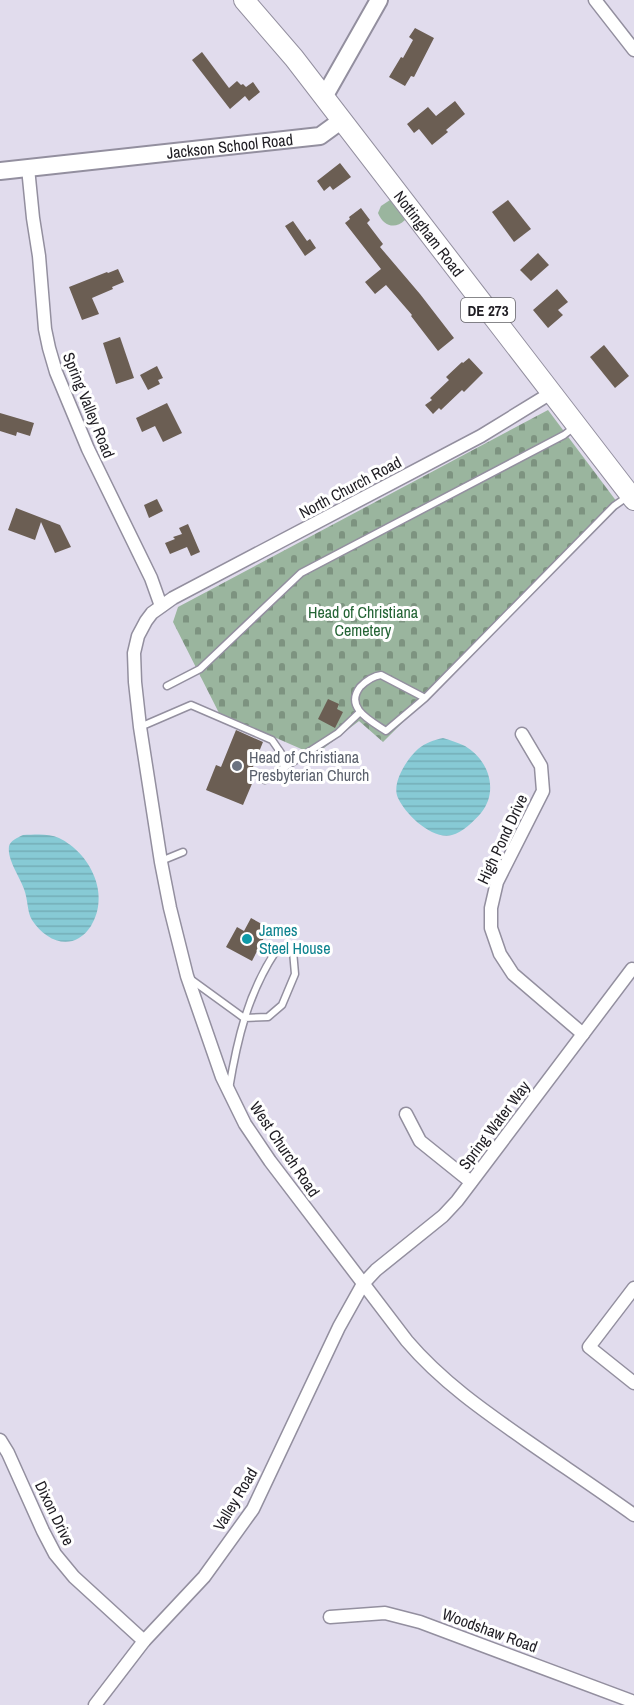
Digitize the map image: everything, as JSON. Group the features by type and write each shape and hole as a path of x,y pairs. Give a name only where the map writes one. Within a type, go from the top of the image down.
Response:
{"main road":[{"name":"Nottingham Road","path":"244,0 275,35 342,120 632,497"}],"street":[{"path":"324,98 379,0"},
{"path":"595,0 634,50"},
{"name":"Jackson School Road","path":"0,171 320,136 342,120"},
{"name":"Spring Valley Road","path":"28,168 45,329 56,372 88,449 151,578 161,606"},
{"name":"North Church Road","path":"161,606 190,588 491,431 551,393"},
{"name":"West Church Road","path":"161,606 146,621 138,636 134,665 140,727 161,862 174,928 187,976 213,1055 245,1124 270,1161 363,1284 427,1364 504,1425 634,1515"},
{"name":"High Pond Drive","path":"522,734 541,766 543,791 497,882 491,908 491,928 500,954 513,974 583,1034"},
{"name":"Spring Water Way","path":"363,1284 376,1270 443,1216 632,969"},
{"path":"405,1114 420,1141 471,1182"},
{"name":"Valley Road","path":"96,1705 144,1641 204,1578 253,1509 339,1327 363,1284"},
{"path":"634,1287 589,1347 634,1383"},
{"name":"Dixon Drive","path":"0,1440 55,1554 75,1577 144,1641"},
{"name":"Woodshaw Road","path":"330,1617 385,1613 420,1622 634,1702"}],"lane":[{"path":"166,686 201,669 301,573 564,435 576,425"},
{"path":"425,698 381,675 375,676 361,687 354,702 360,712 386,731 425,698 614,506 632,497"},
{"path":"140,727 190,705 272,740 281,753 284,768"},
{"path":"265,780 338,733 360,712"},
{"path":"161,862 183,852"},
{"path":"187,976 244,1018 268,1017 282,1005 295,974 293,951 286,948 276,951 264,969 244,1018 229,1093"}],"green space":[{"path":"390,200 405,220 393,226 386,224 378,213 381,206"},
{"name":"Head of Christiana Cemetery","path":"548,410 620,506 383,742 359,721 315,755 219,713 173,622 178,607"}],"water":[{"path":"443,738 465,746 480,759 489,776 490,786 486,804 481,813 460,832 444,836 420,825 407,812 396,792 401,772 414,753 427,743"},
{"path":"23,835 55,836 70,845 88,864 98,888 99,901 97,914 91,926 77,939 69,942 53,939 38,928 32,920 24,889 9,851 11,842"}],"building":[{"path":"415,28 434,38 414,77 411,76 405,86 389,77 413,40 409,37"},
{"path":"202,52 229,88 237,81 246,87 253,82 260,92 249,101 245,96 230,109 192,60"},
{"path":"455,101 465,114 432,145 419,129 414,133 407,124 428,107 436,116"},
{"path":"340,163 351,177 333,190 330,186 324,191 317,181"},
{"path":"508,200 531,229 514,242 492,212"},
{"path":"361,208 370,220 367,223 383,244 380,247 454,338 438,351 412,315 386,285 375,294 365,282 381,269 345,223"},
{"path":"293,221 307,241 310,239 316,248 305,256 285,226"},
{"path":"538,253 549,265 531,281 520,270"},
{"path":"118,269 124,282 92,298 99,314 82,320 69,287"},
{"path":"557,289 568,302 558,310 563,315 548,328 533,310"},
{"path":"120,337 134,378 116,384 103,343"},
{"path":"604,345 629,376 615,388 590,357"},
{"path":"469,358 483,373 464,392 462,390 441,410 439,408 433,414 425,405 449,380 446,377"},
{"path":"157,366 163,378 158,380 160,384 148,390 140,375"},
{"path":"167,403 182,433 163,442 155,426 142,432 136,418"},
{"path":"0,413 34,423 30,436 17,432 16,436 0,431"},
{"path":"157,499 163,511 149,518 144,505"},
{"path":"16,508 60,525 71,547 55,553 41,522 35,540 8,530"},
{"path":"188,524 200,552 191,556 187,547 170,554 165,543 182,534 179,528"},
{"path":"328,699 339,704 337,709 343,712 335,728 318,719"},
{"name":"Head of Christiana Presbyterian Church","path":"236,730 263,742 249,777 254,779 243,805 206,790 216,765 221,767"},
{"name":"James Steel House","path":"251,918 269,928 252,961 226,947 237,927 244,931"}],"place":[{"name":"Head of Christiana Presbyterian Church","path":"237,766"},
{"name":"James Steel House","path":"247,939"}]}
